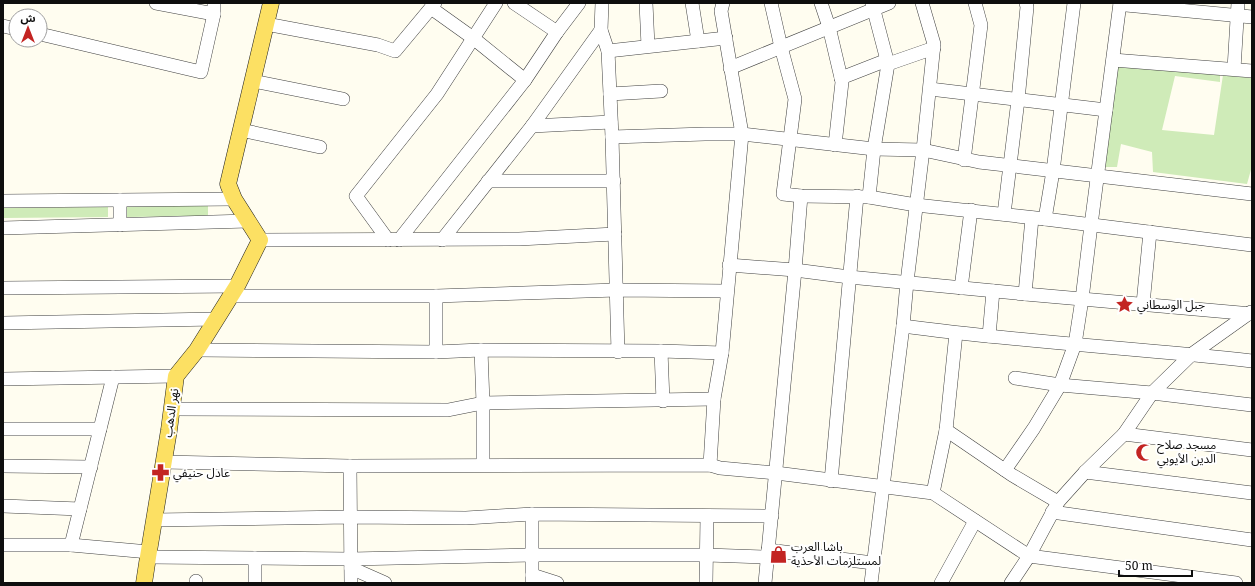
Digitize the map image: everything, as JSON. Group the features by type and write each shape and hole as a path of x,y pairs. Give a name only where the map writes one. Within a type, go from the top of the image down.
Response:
{"main road":[{"path":"260,240 234,199 228,184 271,3"},
{"name":"نهر الدهب","path":"144,583 164,462 176,376 196,350 234,291 260,240"}],"street":[{"path":"48,36 201,72 214,9 156,3"},
{"path":"393,240 356,196 437,94 496,3"},
{"path":"514,3 557,32"},
{"path":"393,240 525,80 557,32 579,3"},
{"path":"602,3 601,30 608,51 612,137 618,352"},
{"path":"646,3 648,46"},
{"path":"692,3 698,41"},
{"path":"710,464 714,399 722,353 742,134 721,11 723,3"},
{"path":"771,3 795,99 783,194 801,196 863,197 916,205 1046,219 1252,246"},
{"path":"821,3 829,27 842,82 835,145"},
{"path":"730,68 829,27 873,6 889,3"},
{"path":"870,583 903,326 934,48 922,3"},
{"path":"964,160 981,25 975,3"},
{"path":"1004,214 1018,100 1027,7 1026,3"},
{"path":"1046,219 1074,3"},
{"path":"1005,470 1034,428 1060,385 1075,344 1120,3 1238,9 1252,17"},
{"path":"266,24 378,45 395,51 433,6 525,80"},
{"path":"831,481 849,277 863,197 874,149 888,62 873,6"},
{"path":"1234,69 1238,9"},
{"path":"442,240 532,126 601,30"},
{"path":"608,51 726,38"},
{"path":"841,78 934,48"},
{"path":"1113,60 1252,71"},
{"path":"253,81 343,99"},
{"path":"930,89 1106,110"},
{"path":"610,94 661,91"},
{"path":"532,126 611,122"},
{"path":"241,130 320,147"},
{"path":"612,137 742,134 874,149 923,150 964,160 1252,194"},
{"path":"488,181 614,181"},
{"path":"765,583 801,196"},
{"path":"3,201 234,199"},
{"path":"120,200 120,225"},
{"path":"961,288 971,210"},
{"path":"1025,294 1032,218"},
{"path":"3,228 248,221"},
{"path":"1143,304 1150,232"},
{"path":"260,240 519,239 615,234"},
{"path":"729,265 795,270 849,277 1025,294 1251,313"},
{"path":"3,288 234,291 436,296 617,290 728,291"},
{"path":"989,336 994,291"},
{"path":"436,296 436,352"},
{"path":"1011,583 1055,507 1085,472 1124,434 1152,393 1192,354 1251,313"},
{"path":"3,323 216,318"},
{"path":"903,326 956,333 1192,354 1252,361"},
{"path":"933,493 946,430 956,333"},
{"path":"196,350 436,352 481,350 618,352 661,351 722,353"},
{"path":"481,350 483,465"},
{"path":"661,351 663,400"},
{"path":"3,379 176,376"},
{"path":"71,545 113,377"},
{"path":"1015,378 1060,385 1152,393 1252,405"},
{"path":"172,409 448,410 483,403 714,399"},
{"path":"3,429 100,429"},
{"path":"946,430 1005,470 1055,507 1252,540"},
{"path":"1124,434 1252,450"},
{"path":"164,462 350,466 710,464 720,468 776,473 933,493 1028,556 1236,583"},
{"path":"3,466 90,467"},
{"path":"350,466 351,583"},
{"path":"1085,472 1252,493"},
{"path":"3,506 80,509"},
{"path":"154,520 350,517 466,518 532,514 772,516"},
{"path":"532,514 532,579 557,583"},
{"path":"706,583 707,516"},
{"path":"941,583 975,521"},
{"path":"3,544 71,545 148,554 351,563 532,555 707,555 767,553 873,563"},
{"path":"255,558 255,583"},
{"path":"351,563 385,583"}],"green space":[{"path":"1116,61 1220,74 1220,82 1175,76 1162,130 1214,135 1223,75 1252,78 1252,166 1247,184 1153,172 1152,152 1121,144 1117,167 1101,167"},
{"path":"208,205 208,216 125,217 125,206"},
{"path":"108,207 108,217 3,218 3,208"}],"place":[{"name":"جبل الوسطاني","path":"1124,305"},
{"name":"مسجد صلاح الدين الأيوبي","path":"1144,452"},
{"name":"عادل حنيفي","path":"160,473"},
{"name":"باشا العرب لمستلزمات الأحذية","path":"778,554"}]}
